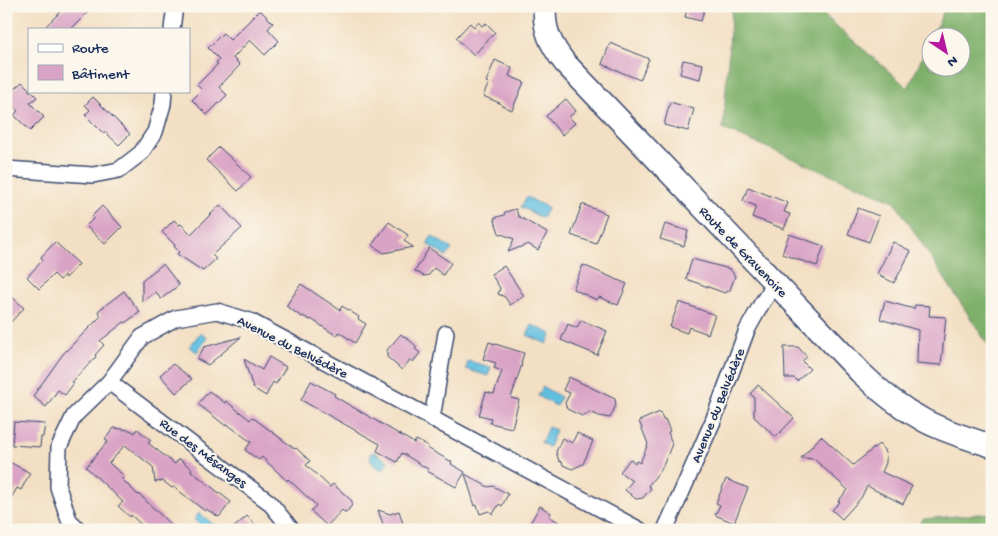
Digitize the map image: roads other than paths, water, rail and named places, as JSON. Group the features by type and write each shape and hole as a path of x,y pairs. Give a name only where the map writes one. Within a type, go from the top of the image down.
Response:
{"street":[{"path":"172,28 175,6"},
{"name":"Route de Gravenoire","path":"543,7 547,34 564,63 875,387 890,399 927,422 992,446"},
{"path":"6,169 93,175 120,170 142,153 155,132 164,92"},
{"name":"Avenue du Belvédère","path":"665,530 713,421 748,330 762,303 775,284"},
{"name":"Avenue du Belvédère","path":"79,530 69,520 58,487 59,446 74,416 108,382 142,337 176,318 217,311 250,321 640,530"},
{"path":"432,418 446,333"},
{"name":"Rue des Mésanges","path":"108,382 269,502 292,530"}],"water":[{"path":"527,197 548,208 542,218 521,207"},
{"path":"432,236 452,249 446,257 427,244"},
{"path":"532,325 552,334 547,344 527,335"},
{"path":"200,333 207,338 197,352 189,347"},
{"path":"468,361 491,367 488,376 466,369"},
{"path":"543,387 561,397 556,406 538,396"},
{"path":"548,427 556,430 549,447 541,443"},
{"path":"374,452 388,461 383,470 372,462 370,454"},
{"path":"199,513 214,525 210,530 206,530 194,520"}]}
